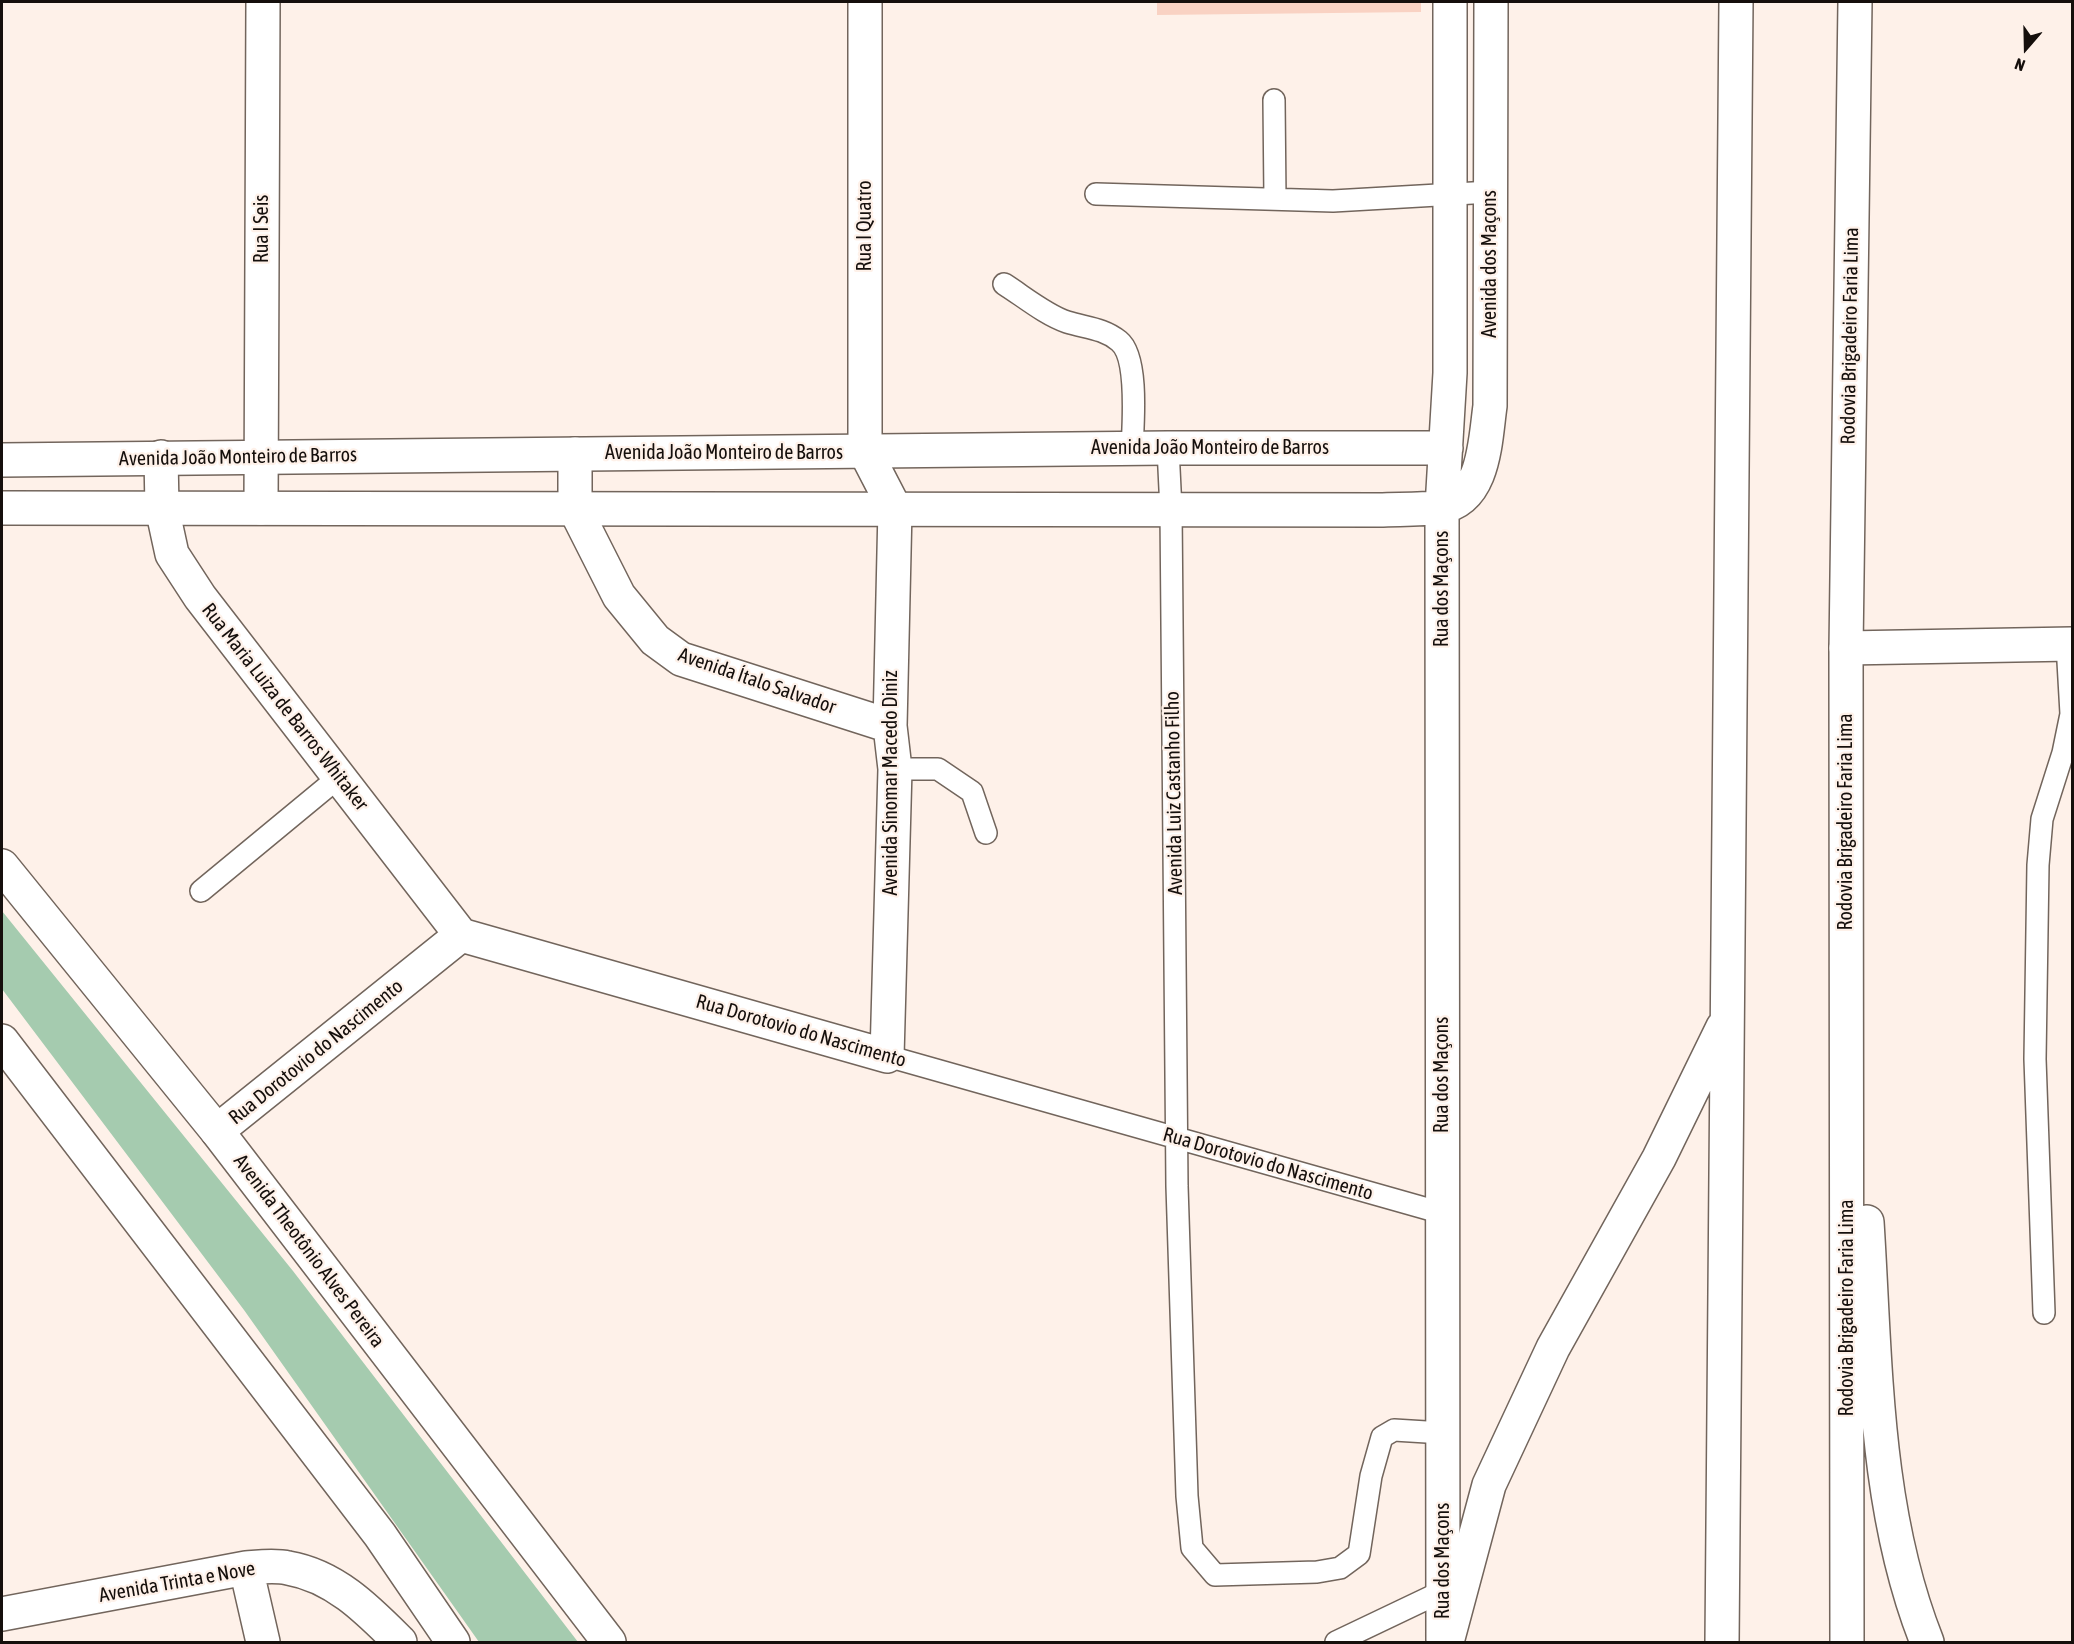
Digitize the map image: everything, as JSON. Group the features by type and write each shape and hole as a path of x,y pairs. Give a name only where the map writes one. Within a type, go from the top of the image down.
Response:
{"main road":[{"name":"Rua I Seis","path":"261,508 264,2"},
{"name":"Rua I Quatro","path":"865,2 865,452"},
{"name":"Avenida dos Maçons","path":"1450,2 1450,373 1442,507 1461,499 1482,464 1490,406 1491,2"},
{"path":"1722,1642 1736,2"},
{"name":"Rodovia Brigadeiro Faria Lima","path":"1847,1642 1846,648 1855,2"},
{"name":"Avenida João Monteiro de Barros","path":"2,460 1132,448 1446,448"},
{"path":"865,452 895,509"},
{"name":"Avenida Ítalo Salvador","path":"575,454 574,509 619,596 655,640 681,659 890,726"},
{"name":"Rua Maria Luiza de Barros Whitaker","path":"161,457 162,508 172,554 200,597 461,935"},
{"path":"2,508 1379,510 1442,507"},
{"name":"Rua dos Maçons","path":"1442,507 1444,1642"},
{"name":"Avenida Sinomar Macedo Diniz","path":"887,1056 895,768 890,726 895,509"},
{"path":"1846,648 2070,644"},
{"path":"1846,859 1880,1423 1890,1505 1902,1561 1927,1642"},
{"name":"Avenida Theotônio Alves Pereira","path":"2,866 217,1131 609,1642"},
{"name":"Rua Dorotovio do Nascimento","path":"217,1131 461,935 887,1056"},
{"path":"1444,1642 1489,1485 1553,1348 1659,1158 1726,1020"},
{"path":"2,1041 373,1525 453,1642"},
{"name":"Avenida Trinta e Nove","path":"2,1614 246,1568 287,1567 323,1578 367,1609 400,1642"},
{"path":"246,1568 263,1642"}],"lane":[{"path":"1274,100 1275,199"},
{"path":"1095,194 1333,201 1490,192"},
{"path":"1004,284 1066,321 1096,328 1121,342 1131,368 1134,412 1132,448"},
{"name":"Avenida Luiz Castanho Filho","path":"1168,448 1172,510 1177,1138 1187,1496 1192,1548 1215,1575 1317,1572 1340,1568 1359,1554 1371,1476 1382,1437 1394,1430 1443,1433"},
{"path":"2044,1313 2035,1059 2038,865 2042,819 2063,753 2071,714 2070,644"},
{"path":"895,768 938,769 972,792 986,833"},
{"path":"201,891 339,777"},
{"name":"Rua Dorotovio do Nascimento","path":"887,1056 1442,1212"},
{"path":"1336,1642 1443,1591"}],"green space":[{"path":"2,911 293,1271 578,1642 479,1642 244,1310 2,989"}],"building":[{"path":"1157,2 1421,2 1421,12 1157,15"}]}
